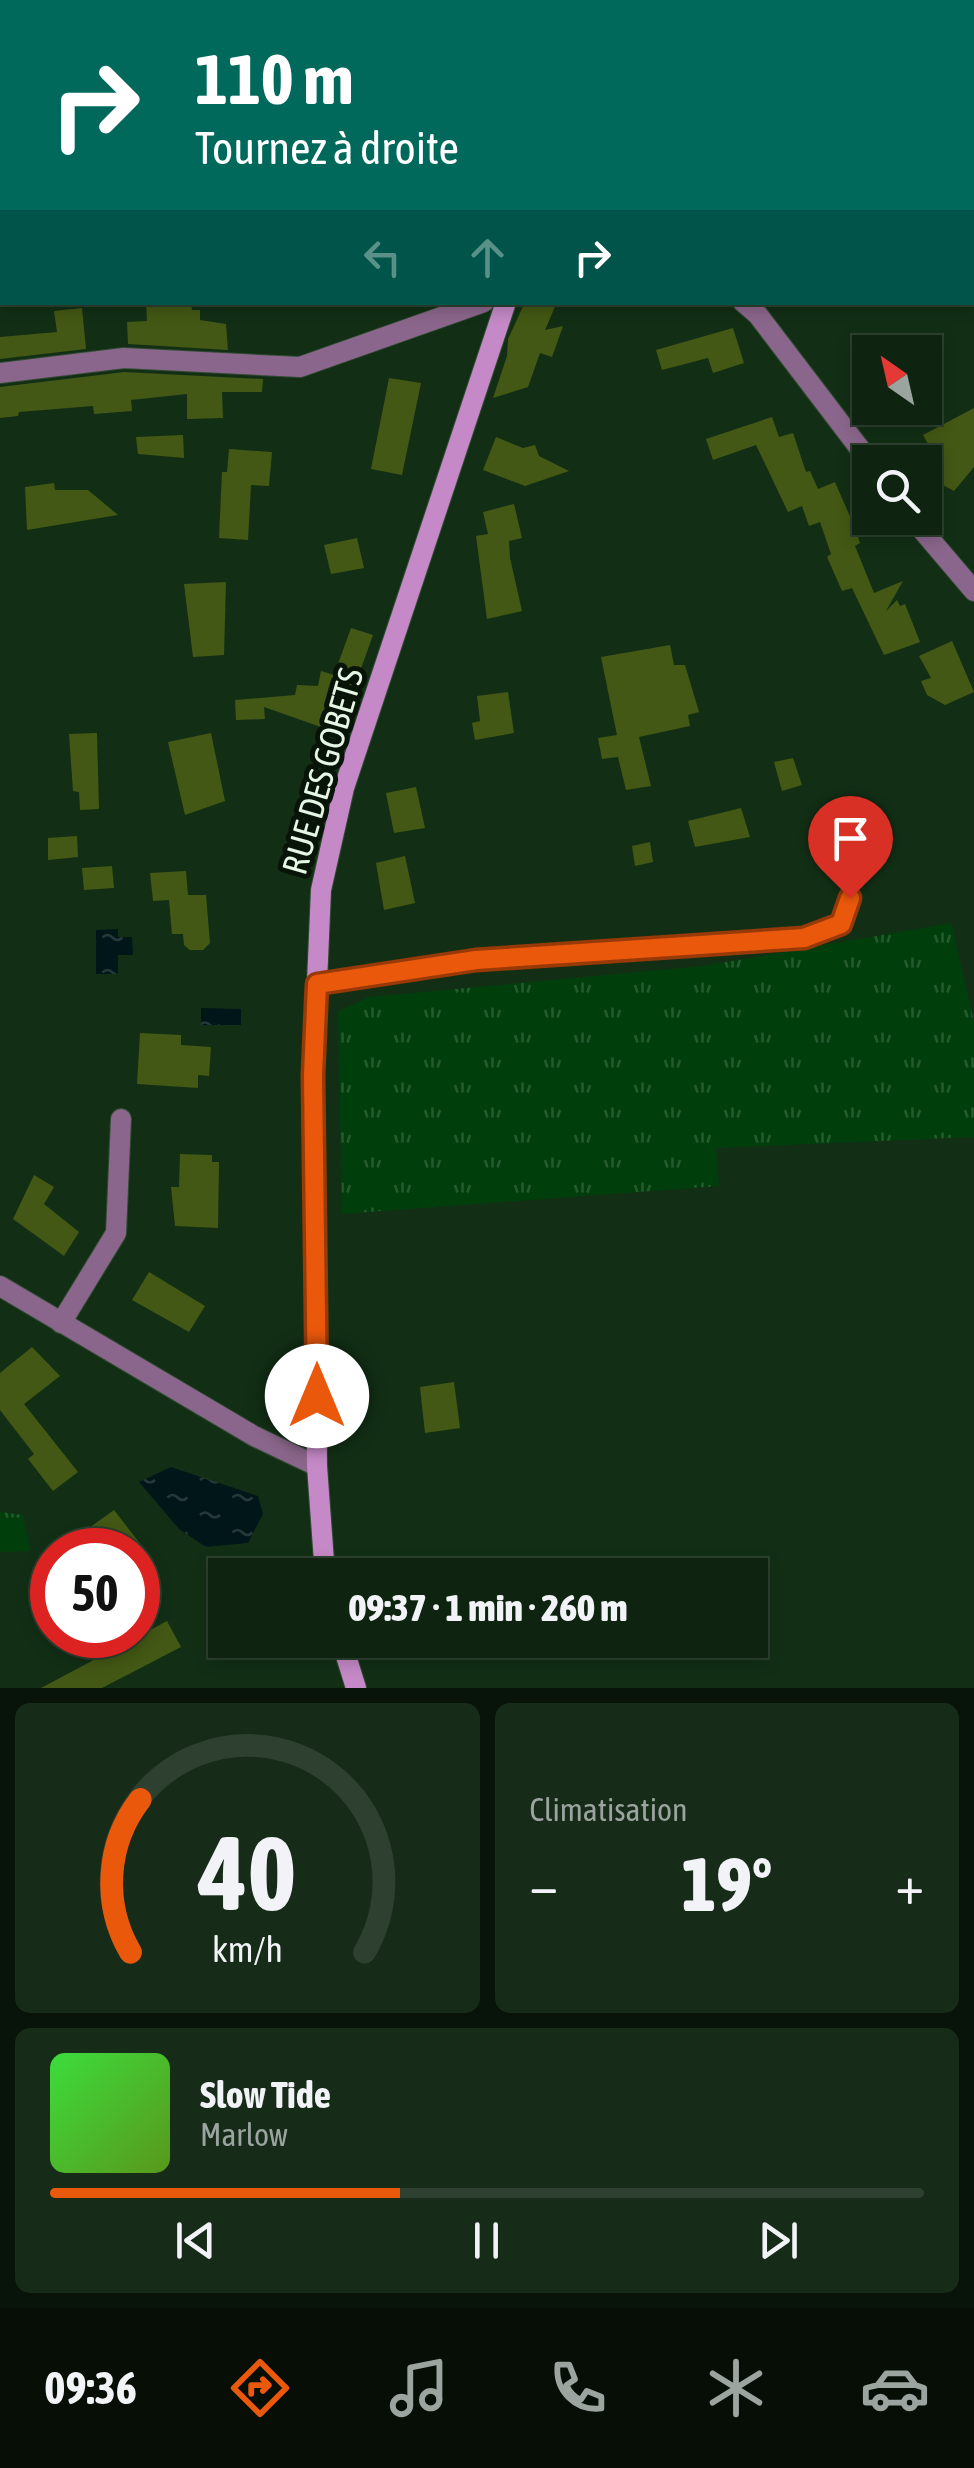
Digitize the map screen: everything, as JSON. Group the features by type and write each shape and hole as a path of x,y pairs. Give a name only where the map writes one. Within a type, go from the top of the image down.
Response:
{"main road":[{"name":"RUE DES GOBETS","path":"324,1558 317,1466 313,1075 320,890 344,788 503,305"},
{"path":"347,1658 356,1688"}],"street":[{"path":"0,373 124,358 300,367 476,305"},
{"path":"745,305 857,445"},
{"path":"926,535 974,592"},
{"path":"317,984 476,960 804,938 841,924 850,898"},
{"path":"61,1323 116,1233 121,1119"},
{"path":"0,1286 254,1436 317,1466"}],"green space":[{"path":"951,923 974,1022 974,1137 716,1148 719,1186 342,1214 338,1012 369,997 703,966"},
{"path":"0,1512 23,1515 30,1551 0,1552"}],"water":[{"path":"118,929 118,937 132,937 133,955 118,955 118,974 96,974 96,930"},
{"path":"201,1008 241,1009 241,1025 201,1025"},
{"path":"171,1467 258,1496 263,1514 248,1543 206,1547 179,1529 139,1482"}],"building":[{"path":"146,305 191,305 192,310 200,310 200,320 226,324 228,350 128,344 127,322 147,321"},
{"path":"524,305 556,305 545,330 563,326 552,357 540,353 528,387 493,398 507,356 508,339"},
{"path":"82,308 86,349 0,359 0,337 57,332 54,311"},
{"path":"733,328 744,363 713,373 708,358 662,370 656,350"},
{"path":"124,372 263,379 262,392 222,392 223,418 187,419 187,394 131,400 132,411 94,414 93,406 19,412 18,416 0,418 0,387"},
{"path":"389,378 421,383 402,475 371,469"},
{"path":"974,408 974,467 954,491 942,485 942,445 929,445 923,435"},
{"path":"772,417 779,437 793,433 806,472 810,471 818,489 835,482 852,521 852,535 857,535 860,543 855,546 874,593 903,581 886,611 897,600 900,606 905,604 920,642 884,655 852,588 842,591 827,557 831,554 820,522 809,526 802,506 788,512 756,445 713,460 706,439"},
{"path":"183,435 184,458 138,454 136,437"},
{"path":"496,437 523,448 535,445 539,456 569,471 525,486 483,470"},
{"path":"229,449 272,452 269,486 251,485 248,540 219,538 222,472 227,472"},
{"path":"54,483 55,490 88,490 118,515 27,530 25,487"},
{"path":"514,504 522,538 509,541 510,558 522,611 487,619 476,536 488,534 483,512"},
{"path":"357,538 364,568 331,574 324,545"},
{"path":"226,582 224,655 193,657 184,584"},
{"path":"351,628 373,635 338,733 264,707 265,719 236,720 235,700 295,695 297,685 318,686 321,671 334,675"},
{"path":"952,641 974,692 945,705 927,695 921,681 931,678 919,656"},
{"path":"670,645 674,665 685,665 699,712 688,715 690,726 639,737 651,786 626,790 618,757 602,759 598,738 617,735 601,657"},
{"path":"508,692 514,733 475,740 472,723 480,721 477,696"},
{"path":"97,733 99,809 80,810 79,792 73,791 69,734"},
{"path":"211,733 225,801 185,815 168,742"},
{"path":"793,758 802,785 782,791 774,762"},
{"path":"416,787 425,828 394,833 386,793"},
{"path":"741,808 750,837 695,847 688,821"},
{"path":"874,810 881,841 839,854 830,821"},
{"path":"77,836 78,857 48,860 48,838"},
{"path":"650,842 653,862 635,866 632,846"},
{"path":"405,856 415,903 384,910 376,863"},
{"path":"112,866 114,888 84,890 82,868"},
{"path":"186,871 188,895 206,895 210,943 203,950 190,950 184,945 183,934 172,934 169,900 153,901 150,873"},
{"path":"140,1033 181,1035 181,1045 211,1047 209,1076 198,1075 198,1088 137,1084"},
{"path":"180,1154 212,1155 212,1162 219,1162 218,1228 175,1226 171,1187 179,1187"},
{"path":"34,1175 54,1187 44,1204 79,1232 64,1256 13,1219"},
{"path":"149,1272 205,1306 189,1332 132,1300"},
{"path":"32,1347 60,1376 24,1404 78,1472 53,1491 28,1459 34,1454 0,1410 0,1373"},
{"path":"454,1382 460,1428 425,1433 420,1387"},
{"path":"114,1510 128,1528 89,1528"},
{"path":"167,1621 181,1647 160,1658 160,1625"},
{"path":"97,1658 160,1658 102,1688 41,1688"}],"route":[{"path":"317,1396 313,1075 317,984 476,960 804,938 841,924 850,898"}]}
